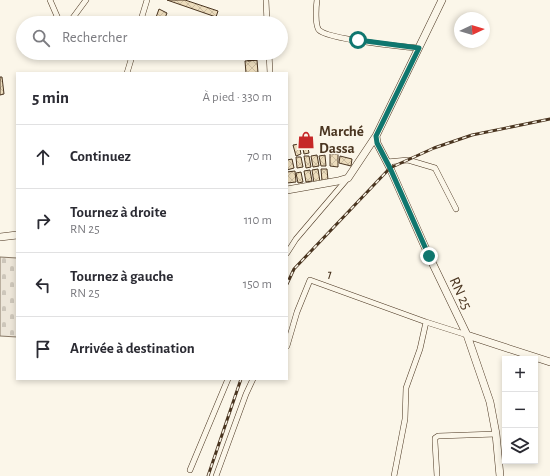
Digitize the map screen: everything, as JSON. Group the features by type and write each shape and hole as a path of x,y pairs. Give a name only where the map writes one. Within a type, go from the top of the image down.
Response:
{"main road":[{"path":"288,190 348,178 376,136 442,0"},
{"name":"RN 25","path":"376,136 377,143 467,335 490,402 496,434 500,476"},
{"path":"0,237 16,235"},
{"path":"467,335 550,362"}],"street":[{"path":"50,0 57,16"},
{"path":"74,16 86,0"},
{"path":"142,16 147,0"},
{"path":"266,0 267,16"},
{"path":"317,0 317,27 320,31 327,34 364,41 419,48"},
{"path":"127,72 131,60"},
{"path":"269,60 270,72"},
{"path":"387,162 408,160 435,168 456,209"},
{"path":"288,251 296,239 348,178"},
{"name":"1","path":"288,343 297,312 310,280 342,290 426,322"},
{"path":"394,476 405,419 406,388 420,349 426,322 467,335"},
{"path":"190,470 228,380"},
{"path":"216,476 253,380"},
{"path":"437,476 435,438 438,436 496,434"}],"green space":[{"path":"0,257 16,258 16,337 0,336"}],"building":[{"path":"167,0 185,0 218,11 216,16"},
{"path":"159,9 167,13 166,16 156,16"},
{"path":"257,60 258,72 246,72 245,61"},
{"path":"0,77 2,77 4,94 0,95"},
{"path":"307,143 309,153 304,154 302,144"},
{"path":"299,144 301,154 296,156 293,145"},
{"path":"330,154 338,154 338,167 330,166"},
{"path":"317,155 319,166 313,167 311,156"},
{"path":"325,155 326,166 321,166 319,156"},
{"path":"304,156 309,156 311,167 306,168"},
{"path":"340,156 352,159 351,166 339,163"},
{"path":"296,157 301,157 303,167 297,168"},
{"path":"292,159 294,168 288,170 288,160"},
{"path":"318,169 320,182 314,183 312,170"},
{"path":"321,169 327,169 328,180 322,181"},
{"path":"310,170 312,181 306,182 304,171"},
{"path":"295,171 296,182 288,183 288,172"},
{"path":"301,172 303,182 298,183 296,173"}],"railway":[{"path":"288,282 294,269 390,168 434,148 472,135 550,119"},
{"path":"208,476 241,380"}],"place":[{"name":"Marché Dassa","path":"306,140"}],"route":[{"path":"358,40 376,44 419,48 376,136 377,143 390,168 429,256"}]}
